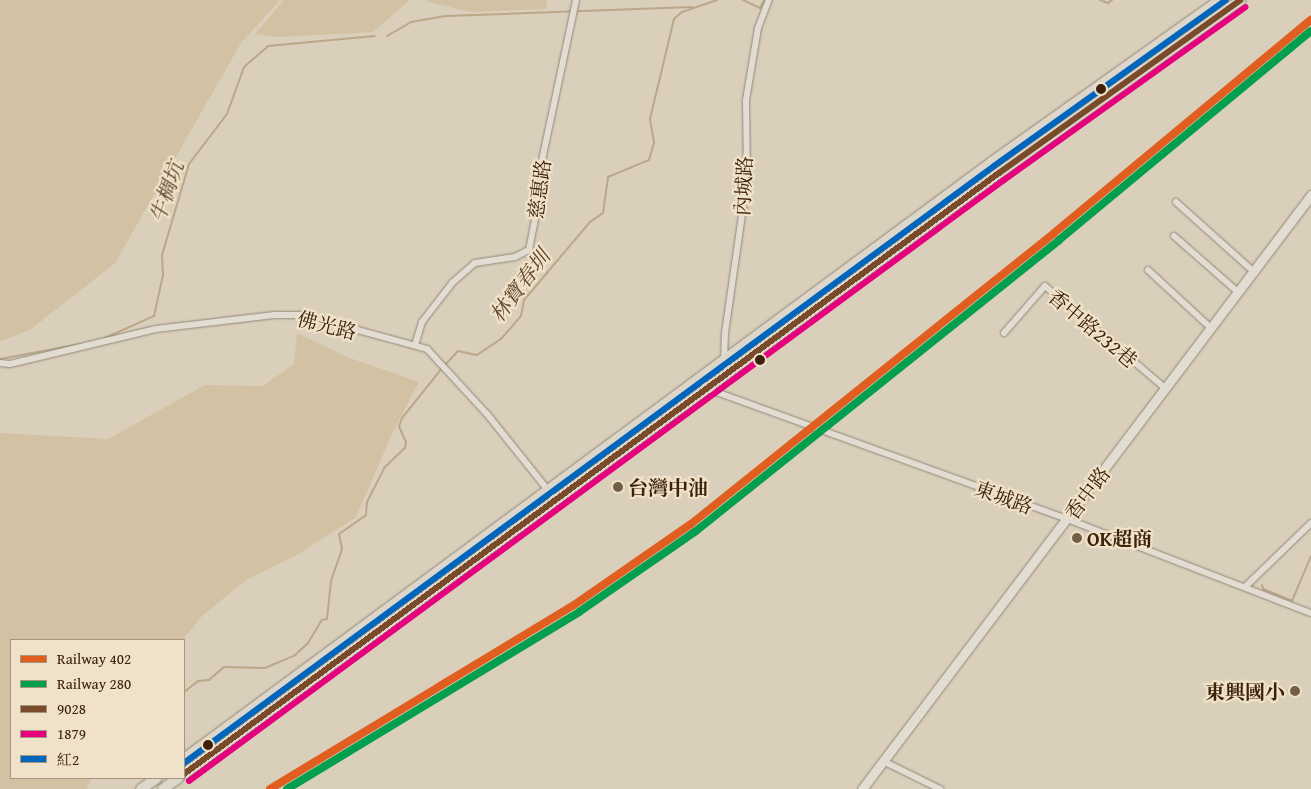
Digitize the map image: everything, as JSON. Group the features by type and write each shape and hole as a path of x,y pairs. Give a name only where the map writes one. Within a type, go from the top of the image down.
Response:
{"main road":[{"path":"185,758 992,162 1220,0"},
{"path":"185,773 729,374 999,173 1241,0"},
{"path":"1105,83 1111,93"},
{"path":"992,162 999,173"},
{"path":"141,789 156,779"},
{"path":"163,789 177,779"}],"street":[{"name":"慈惠路","path":"415,345 422,322 453,282 475,263 515,257 528,250 537,209 538,179 576,0"},
{"name":"內城路","path":"729,374 724,361 747,181 746,100 758,28 769,0"},
{"name":"香中路","path":"862,789 1255,273 1311,195"},
{"path":"1176,202 1255,273"},
{"path":"1174,236 1239,293"},
{"path":"1148,270 1212,329"},
{"name":"香中路232巷","path":"1004,333 1045,286 1166,389"},
{"name":"佛光路","path":"0,363 10,364 156,329 274,315 303,315 385,340 427,348 445,365 550,490 556,500"},
{"path":"700,379 708,389"},
{"name":"東城路","path":"708,389 1067,519 1311,613"},
{"path":"1245,587 1311,523"},
{"path":"882,761 940,789"}],"shaded area":[{"path":"0,0 280,0 241,43 115,263 30,330 0,341"},
{"path":"284,0 410,0 373,32 278,37 255,34"},
{"path":"430,0 547,0 546,9 472,12 427,2"},
{"path":"297,333 347,357 419,382 391,436 356,517 297,555 246,580 202,616 184,639 10,639 10,779 92,779 87,789 0,789 0,433 108,439 205,385 263,386 294,364"}],"waterway":[{"name":"林寶春圳","path":"445,365 458,351 477,355 501,339 521,316 524,300 590,222 603,213 608,177 649,160 654,142 650,119 674,19 682,12 717,0"},
{"name":"林寶春圳","path":"743,0 760,8 764,1"},
{"name":"林寶春圳","path":"1100,0 1108,3 1112,0"},
{"name":"牛椆坑","path":"387,36 411,22 446,16 692,7"},
{"name":"牛椆坑","path":"105,338 154,316 163,275 162,255 189,164 227,114 244,67 268,46 375,36"},
{"name":"牛椆坑","path":"0,359 81,344"},
{"name":"林寶春圳","path":"185,691 198,681 209,680 224,667 265,668 295,655 308,643 322,620 327,619 331,581 342,549 339,534 366,515 367,502 384,468 405,448 406,442 399,426 402,418 442,368"},
{"path":"1262,585 1263,589 1292,601 1311,556"}],"rail line":[{"name":"402","path":"270,789 574,605 691,524 1054,233 1311,20"},
{"name":"280","path":"287,789 579,612 696,531 1059,240 1311,31"}],"transit line":[{"name":"紅2","path":"185,762 994,166 1226,0"},
{"name":"9028","path":"185,773 999,173 1241,0"},
{"name":"1879","path":"189,781 1004,180 1246,7"}],"place":[{"name":"台灣中油","path":"618,487"},
{"name":"OK超商","path":"1077,538"},
{"name":"東興國小","path":"1295,691"}]}
